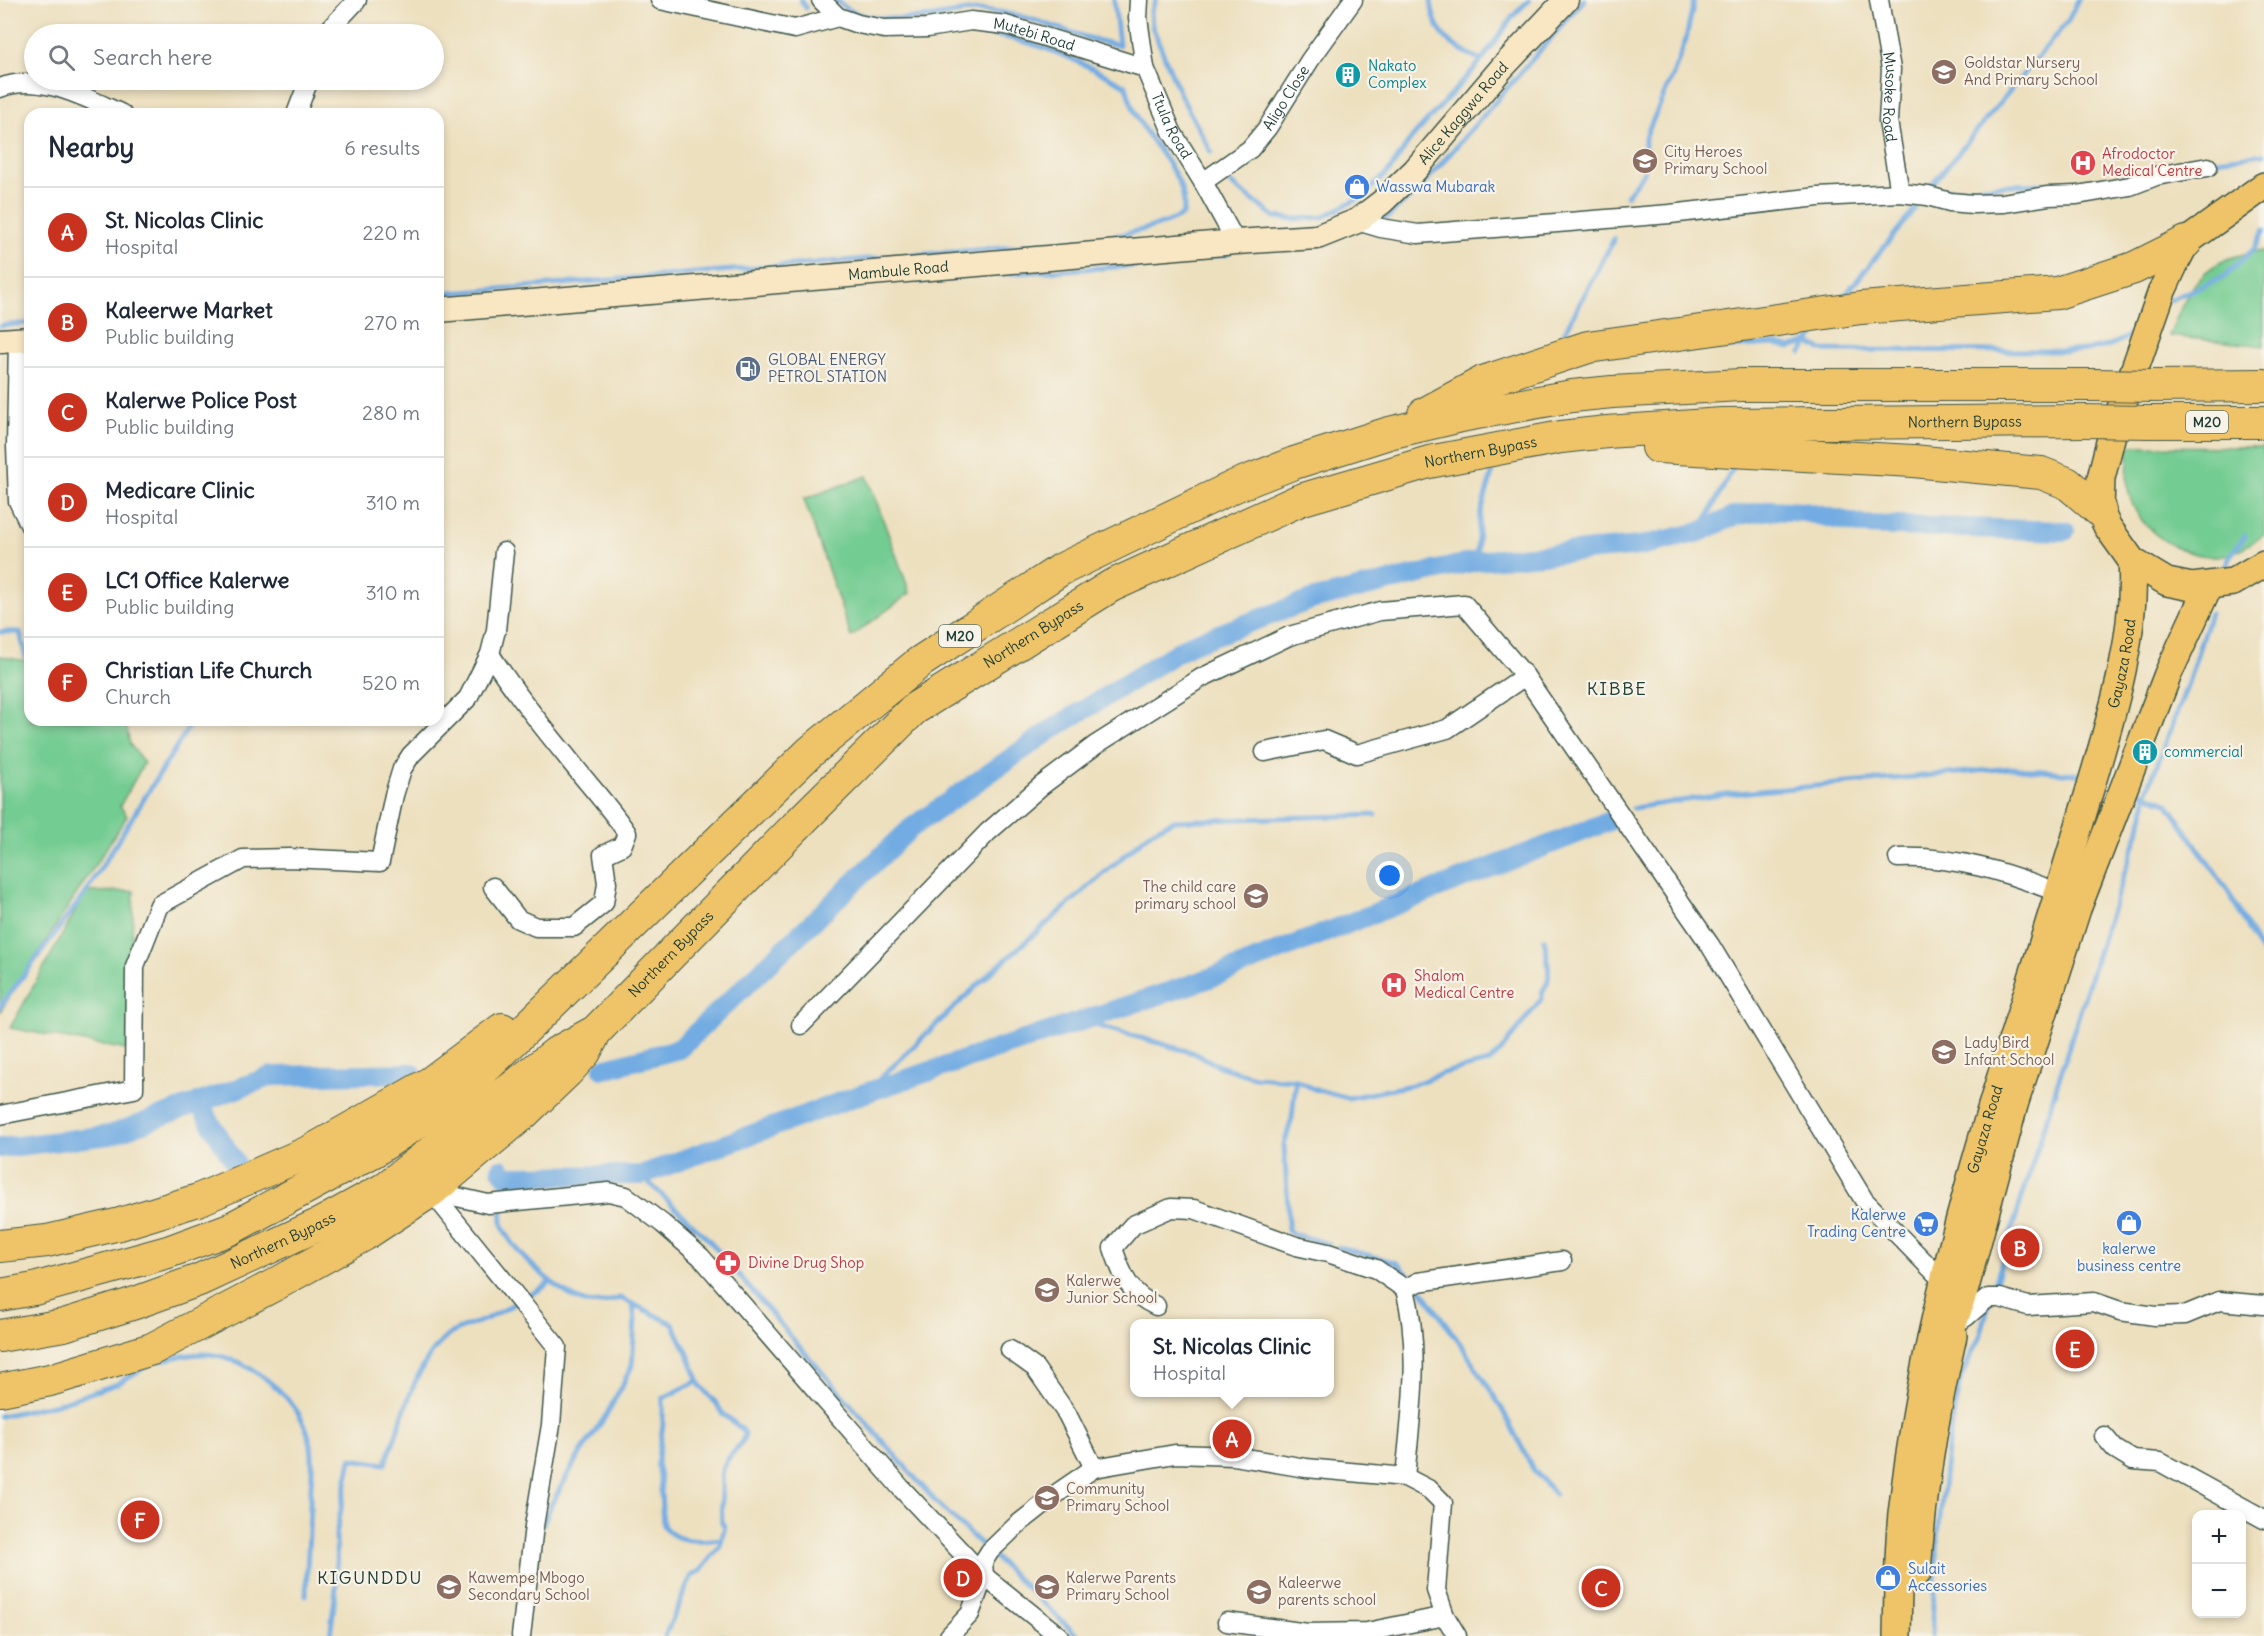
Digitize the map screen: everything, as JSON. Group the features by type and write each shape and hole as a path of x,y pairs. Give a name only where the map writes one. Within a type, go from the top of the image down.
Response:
{"highway":[{"path":"1389,433 1483,382 1588,347 1861,308 2057,292 2134,268 2186,242"},
{"name":"M20","path":"0,1295 34,1289 168,1252 230,1229 374,1151 433,1112 490,1065 566,988 810,752 920,662 1060,570 1235,486 1294,463 1389,433 1502,408 1612,392 1741,385 2264,385"},
{"name":"Northern Bypass","path":"0,1336 64,1324 135,1304 199,1280 320,1224 384,1189 556,1053 596,1031 914,709 1110,586 1300,500 1429,462 1561,437 1722,424 2264,422"},
{"path":"1488,450 1678,446 1913,461 2041,472 2067,483 2100,511"},
{"path":"0,1246 47,1240 120,1224 198,1200 311,1151 430,1083 522,1014 566,988"},
{"path":"0,1390 50,1380 152,1349 354,1241 431,1191 522,1115 585,1052 596,1031"}],"main road":[{"path":"2264,186 2186,242 2162,291 2112,434 2101,478 2100,511 2107,526 2132,561 2167,582 2192,587 2234,582 2264,564"},
{"path":"2220,217 2254,209 2264,210"},
{"name":"Gayaza Road","path":"1897,1636 1902,1514 1920,1390 1945,1283 1996,1091 2103,747 2131,624 2134,579 2132,561"},
{"name":"Gayaza Road","path":"1914,1636 1925,1486 1935,1418 1953,1336 1952,1327 1965,1288 2030,1053 2077,909 2168,674 2208,586"}],"street":[{"path":"335,24 357,0"},
{"path":"660,0 795,29 838,17"},
{"name":"Mutebi Road","path":"821,0 838,17 858,24 884,29 927,28 971,21 1006,25 1146,68"},
{"name":"Ttula Road","path":"1139,0 1138,18 1146,68 1172,132 1236,242"},
{"name":"Aligo Close","path":"1203,182 1250,149 1268,127 1313,54 1353,0"},
{"name":"Alice Kaggwa Road","path":"1357,221 1382,202 1415,170 1501,69 1566,0"},
{"name":"Musoke Road","path":"1879,0 1891,69 1888,122 1900,193"},
{"path":"0,88 14,82 24,83"},
{"path":"62,90 86,97 109,108"},
{"path":"298,108 305,90"},
{"path":"1357,221 1381,228 1418,234 1671,214 1818,197 1900,193 1928,196 1950,202 2003,203 2048,196 2077,195 2130,186 2156,176 2208,167"},
{"name":"Mambule Road","path":"444,309 1317,237 1357,221"},
{"path":"16,340 18,501 24,514"},
{"path":"444,722 468,698 489,654 495,630 504,552"},
{"path":"801,1026 988,832 1041,786 1097,744 1201,678 1289,636 1380,612 1464,604 1525,676 1710,945 1864,1200 1945,1283"},
{"path":"489,654 510,685 607,804 627,833 622,846 603,855 607,883 604,903 574,927 536,927 518,919 493,886"},
{"path":"1265,752 1324,740 1357,754 1447,729 1525,676"},
{"path":"0,1114 134,1089 135,966 159,905 243,859 289,858 380,862 402,769 411,755 440,726"},
{"path":"1898,858 1917,857 2018,876 2059,893"},
{"path":"431,1191 488,1204 609,1192 626,1196 701,1257 901,1488 986,1563 1059,1636"},
{"path":"431,1191 557,1347 551,1425 534,1526 521,1636"},
{"path":"1156,1306 1141,1300 1132,1291 1113,1248 1133,1225 1171,1208 1194,1209 1296,1246 1328,1253 1376,1269 1411,1286 1562,1261"},
{"path":"1405,1477 1414,1381 1411,1286"},
{"path":"1952,1327 1988,1298 2000,1298 2028,1306 2094,1302 2120,1311 2156,1316 2185,1315 2219,1301 2264,1305"},
{"path":"1010,1350 1035,1368 1067,1414 1094,1468"},
{"path":"2104,1436 2115,1449 2133,1460 2160,1462 2264,1519"},
{"path":"949,1636 970,1614 986,1563 1017,1525 1094,1468 1175,1454 1234,1456 1306,1468 1405,1477 1430,1490 1443,1503 1436,1590 1445,1616 1457,1636"},
{"path":"1227,1622 1308,1633 1367,1632 1445,1616"}],"green space":[{"path":"2264,251 2264,346 2169,336 2184,302 2202,276 2226,260 2243,254"},
{"path":"2129,446 2264,447 2264,535 2235,551 2217,556 2188,552 2160,538 2148,528 2132,502 2127,478"},
{"path":"867,476 910,593 851,637 804,499"},
{"path":"0,656 24,661 24,726 126,726 130,744 144,763 120,806 127,816 0,1012"},
{"path":"134,891 127,1050 10,1028 86,892"}],"waterway":[{"path":"801,0 806,8"},
{"path":"836,0 847,9 879,18 923,18 977,10 1014,14 1084,37 1119,45 1114,0"},
{"path":"1156,0 1151,11 1152,26 1180,94 1211,152"},
{"path":"1431,0 1436,22 1446,39 1482,60"},
{"path":"1230,183 1275,217 1294,219 1323,217 1363,196 1390,170 1410,140 1482,60 1513,16 1529,0"},
{"path":"1376,221 1388,217 1421,187 1584,0"},
{"path":"1627,195 1644,172 1645,138 1686,39 1694,0"},
{"path":"1929,188 2068,21 2078,0"},
{"path":"444,294 1088,241 1152,227 1183,214 1184,202 1178,180 1138,119 1126,86 1090,67 1036,45 977,33"},
{"path":"2207,161 2264,154"},
{"path":"1936,191 2006,185 2059,184 2136,176"},
{"path":"1842,299 1915,209"},
{"path":"2170,300 2225,276 2254,249 2264,230"},
{"path":"1559,343 1614,239"},
{"path":"999,274 1133,266 1228,254"},
{"path":"919,281 954,278"},
{"path":"0,326 24,324"},
{"path":"1801,353 1821,325"},
{"path":"1681,349 1776,344 1790,348 1808,342 1821,350 2071,351 2107,346 2138,329"},
{"path":"1700,532 1735,464"},
{"path":"1476,561 1480,515 1492,474"},
{"path":"603,1069 679,1049 911,828 1051,730 1189,645 1311,600 1476,561 1640,546 1700,532 1734,516 1771,510 1804,512 1863,525 2065,531"},
{"path":"2222,575 2230,556 2245,536"},
{"path":"1992,1294 2103,937 2144,815 2146,794 2188,683 2210,613"},
{"path":"0,632 20,632 24,649"},
{"path":"0,1007 86,892 189,726"},
{"path":"1633,808 1727,794 2011,768 2085,775"},
{"path":"2136,790 2167,803 2229,893 2256,944 2264,954"},
{"path":"865,1093 989,974 1150,833 1172,821 1376,815"},
{"path":"501,1169 506,1176 641,1175 865,1093 1210,978 1612,820"},
{"path":"1081,1021 1194,1053 1219,1066 1254,1077 1296,1080 1314,1089 1348,1098 1412,1085 1443,1073 1489,1062 1500,1052 1542,998 1548,976 1544,939"},
{"path":"0,1148 110,1135 272,1076 412,1073"},
{"path":"1296,1080 1292,1118 1284,1145 1288,1230 1293,1234 1329,1244"},
{"path":"198,1102 239,1169"},
{"path":"641,1175 709,1240 937,1503 1078,1636"},
{"path":"506,1176 502,1222 513,1244 536,1269 574,1298 588,1303 607,1302 620,1298 633,1304 635,1320 632,1366 607,1414 576,1460 543,1524"},
{"path":"1338,1247 1397,1263 1418,1285 1464,1349 1501,1407 1533,1469 1555,1494"},
{"path":"330,1636 337,1580 336,1535 351,1459 385,1464 416,1380 424,1364 446,1337 499,1312 544,1287 550,1281"},
{"path":"1931,1636 1947,1450 1961,1377 1981,1334 1989,1303"},
{"path":"633,1304 673,1324 700,1385 723,1414 742,1429 745,1435 723,1470 722,1524 725,1526 720,1546 700,1571 692,1575 665,1636"},
{"path":"159,1361 197,1354 231,1359 256,1372 277,1388 301,1419 307,1431 312,1463 306,1595"},
{"path":"0,1416 57,1404 117,1384 148,1365"},
{"path":"698,1381 663,1398 663,1424 657,1464 663,1525 674,1535 689,1540 722,1539"},
{"path":"717,1636 724,1636"}],"place":[{"name":"Goldstar Nursery And Primary School","path":"1944,72"},
{"name":"Nakato Complex","path":"1348,75"},
{"name":"City Heroes Primary School","path":"1645,161"},
{"name":"Afrodoctor Medical Centre","path":"2083,163"},
{"name":"Wasswa Mubarak","path":"1357,187"},
{"name":"GLOBAL ENERGY PETROL STATION","path":"748,369"},
{"name":"commercial","path":"2145,752"},
{"name":"The child care primary school","path":"1256,896"},
{"name":"Shalom Medical Centre","path":"1394,985"},
{"name":"Lady Bird Infant School","path":"1944,1052"},
{"name":"kalerwe business centre","path":"2129,1223"},
{"name":"Kalerwe Trading Centre","path":"1926,1224"},
{"name":"Kaleerwe Market","path":"2020,1248"},
{"name":"Divine Drug Shop","path":"728,1263"},
{"name":"Kalerwe Junior School","path":"1047,1290"},
{"name":"LC1 Office Kalerwe","path":"2075,1349"},
{"name":"St. Nicolas Clinic","path":"1232,1439"},
{"name":"Community Primary School","path":"1047,1498"},
{"name":"Christian Life Church","path":"140,1520"},
{"name":"Medicare Clinic","path":"963,1578"},
{"name":"Sulait Accessories","path":"1888,1578"},
{"name":"Kawempe Mbogo Secondary School","path":"449,1587"},
{"name":"Kalerwe Parents Primary School","path":"1047,1587"},
{"name":"Kalerwe Police Post","path":"1601,1588"},
{"name":"Kaleerwe parents school","path":"1259,1592"}],"district":[{"name":"KIBBE","path":"1617,689"},
{"name":"KIGUNDDU","path":"370,1578"}]}
